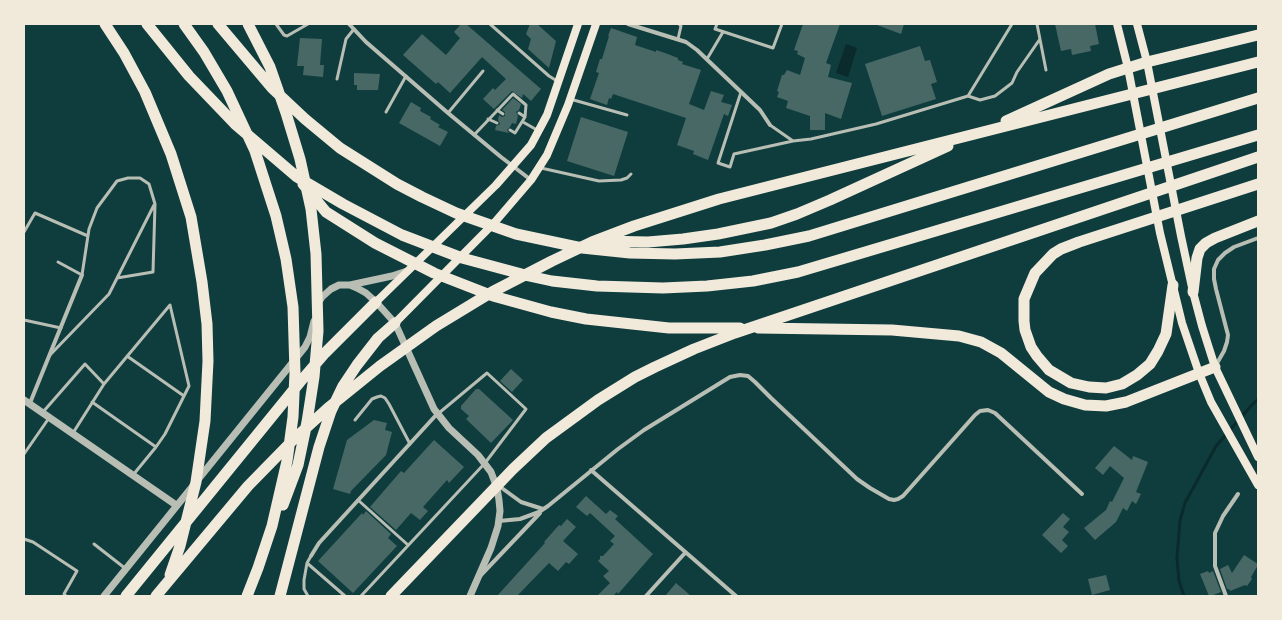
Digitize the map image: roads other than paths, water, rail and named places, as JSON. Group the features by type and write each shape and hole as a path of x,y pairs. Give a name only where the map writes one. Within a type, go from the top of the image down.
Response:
{"highway":[{"path":"105,24 124,53 145,92 173,161 187,203 195,239 205,308 208,382 201,456 184,531 161,596"},
{"path":"147,24 204,93 244,132 297,177 342,204 390,229 443,252 506,271 560,282 619,288 685,288 753,281 798,272 1209,148 1258,135"},
{"path":"184,24 204,52 227,91 255,151 276,216 289,280 293,307 295,350 293,417 283,483 266,548"},
{"path":"218,24 272,88 305,119 340,148 378,173 422,197 475,220 536,239 582,248 638,254 696,254 742,249 787,241 823,232 1258,98"},
{"path":"246,596 294,477 307,422 316,354 317,284 316,254 311,209 300,160 270,67 248,24"},
{"path":"536,239 660,241 718,234 771,223 830,200 1109,74 1147,62 1258,35"},
{"path":"156,596 234,502 278,455 316,419 362,379 398,352 454,314 492,292 552,261 592,242 634,226 719,198 1258,62"},
{"path":"392,596 513,469 546,438 580,412 616,388 654,367 735,333 1258,157"},
{"path":"297,177 326,212 375,244 460,284 493,296 551,312 586,319 669,328 884,330 949,334 981,342 1010,359 1049,392 1064,399 1085,405 1106,406 1126,402 1214,367"},
{"path":"1173,285 1166,334 1158,351 1150,364 1137,375 1122,384 1106,388 1089,387 1071,383 1049,370 1034,351 1025,330 1023,307 1026,292 1030,283 1040,266 1061,249 1258,184"},
{"path":"1193,292 1197,258 1200,249 1206,243 1215,238 1258,221"},
{"path":"126,596 305,376 325,353 376,302"},
{"path":"280,596 320,441 331,411 343,386 357,365 378,338 395,323"}],"main road":[{"path":"376,302 513,167 531,146 548,115 578,24"},
{"path":"395,323 495,222 531,180 547,155 570,99 596,24"},
{"path":"1117,24 1128,68 1160,234 1182,323 1199,373 1211,402 1258,485"},
{"path":"1137,24 1147,62 1193,292 1214,367 1257,455"}],"street":[{"path":"349,24 366,42 448,113 531,180"},
{"path":"628,24 686,42 707,59 760,110 770,125"},
{"path":"1214,367 1224,351 1228,335 1214,279 1214,269 1218,260 1225,253 1234,247 1258,238"},
{"path":"104,596 176,505 305,348 322,296 339,285 350,285 392,276 407,271"},
{"path":"82,275 49,356 27,401 176,505"},
{"path":"350,285 366,293 395,323 428,398 437,414 449,428 485,463 495,483 500,505 499,521 493,543 470,596"},
{"path":"478,578 544,509 591,470 644,430 730,377 740,375 748,376 857,479 884,497 894,500 903,496 975,415 980,411 988,410 995,413 1082,494"},
{"path":"310,556 319,543 437,414"},
{"path":"591,470 736,596"},
{"path":"495,483 521,502 544,509"},
{"path":"1226,596 1215,566 1215,533 1222,516 1238,494"},
{"path":"499,521 520,519 533,515 544,509"},
{"path":"646,596 685,553"}],"lane":[{"path":"276,24 284,35 288,36 308,24"},
{"path":"490,24 549,76 559,82"},
{"path":"678,39 681,26 679,24"},
{"path":"717,24 715,29 773,48 782,24"},
{"path":"968,96 1012,24"},
{"path":"1037,24 1046,70"},
{"path":"337,79 346,39 354,29"},
{"path":"707,59 723,32"},
{"path":"741,92 718,163 730,167 734,154 876,124 968,96 980,100 995,96 1012,83 1017,72 1040,39"},
{"path":"448,113 483,71"},
{"path":"386,112 406,76"},
{"path":"474,134 513,94 526,105 525,117 521,126 515,133 510,130"},
{"path":"570,99 627,115"},
{"path":"504,103 509,106"},
{"path":"497,110 504,114"},
{"path":"519,113 525,117"},
{"path":"488,120 497,124"},
{"path":"516,122 521,126"},
{"path":"523,122 539,131"},
{"path":"770,125 793,141"},
{"path":"539,167 600,180 621,180 627,178 631,174"},
{"path":"58,262 82,275 88,229 96,208 117,181 128,178 140,178 149,184 155,204 153,272 117,278"},
{"path":"49,356 109,294 155,204"},
{"path":"24,232 35,213 88,236"},
{"path":"73,433 104,384 170,305 189,386 165,434 133,475"},
{"path":"24,320 61,328"},
{"path":"128,356 184,396"},
{"path":"43,412 85,364 104,384"},
{"path":"361,596 485,463 526,409 487,373 437,414"},
{"path":"355,420 372,399 377,396 385,398 410,444"},
{"path":"92,402 156,446"},
{"path":"24,454 50,417"},
{"path":"358,500 408,545"},
{"path":"24,539 33,542 77,571 64,594 66,596"},
{"path":"94,544 126,569"},
{"path":"308,596 304,589 304,580 307,563 310,556"},
{"path":"307,563 345,596"}],"water":[{"path":"846,44 857,48 848,77 836,73"}],"waterway":[{"path":"1184,596 1179,581 1177,558 1180,520 1185,503 1216,446 1258,399"}]}
